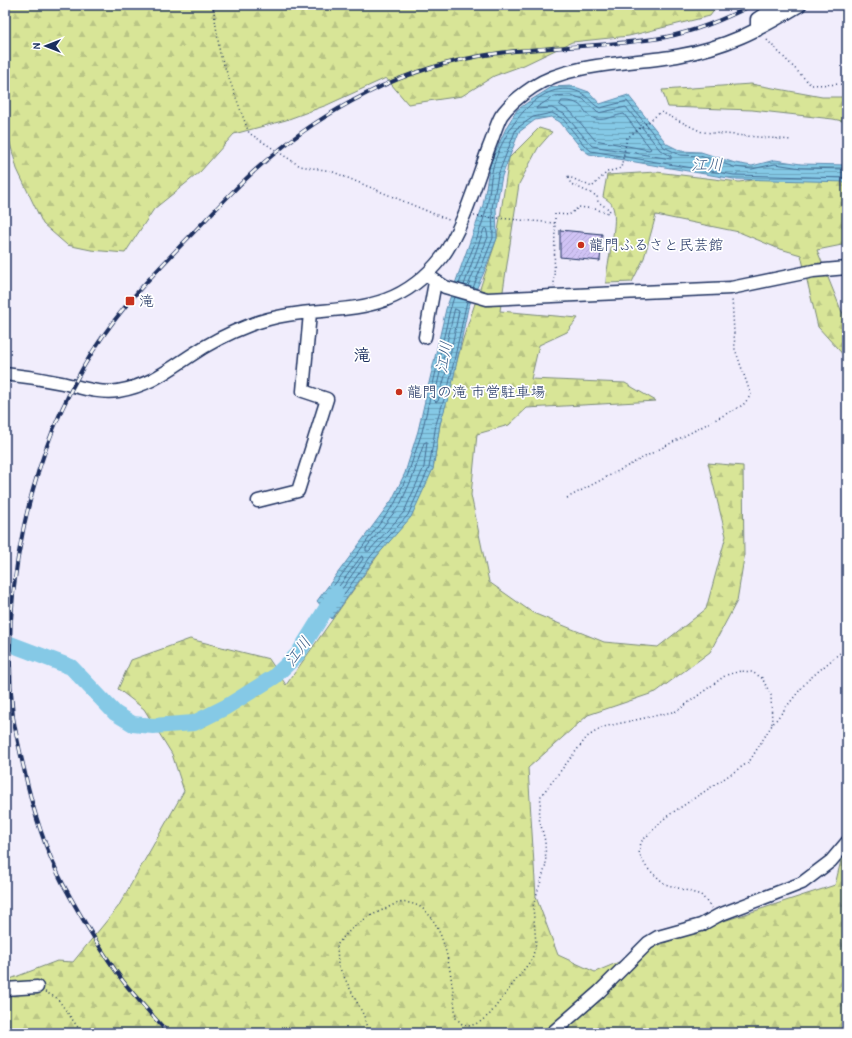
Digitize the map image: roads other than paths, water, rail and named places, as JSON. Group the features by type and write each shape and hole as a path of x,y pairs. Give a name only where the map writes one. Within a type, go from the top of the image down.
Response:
{"street":[{"path":"757,30 757,19 778,5"},
{"path":"424,337 436,281 444,255 459,225 501,117 517,99 536,85 567,73 599,66 676,56 721,46 757,30 800,5"},
{"path":"5,374 64,383 93,390 116,391 140,386 162,376 217,339 252,324 282,315 337,311 372,305 436,281 488,299 632,294 731,288 813,271 847,268"},
{"path":"258,501 298,491 327,399 303,392 310,313"},
{"path":"552,1033 599,992 648,943 658,937 701,925 719,915 802,883 830,861 847,842"},
{"path":"5,989 37,987"}],"water":[{"path":"572,86 589,92 600,104 628,95 667,144 681,151 701,152 735,163 752,166 775,160 801,164 847,165 847,182 734,179 589,154 581,148 560,122 551,117 535,120 519,132 502,176 496,208 497,238 468,308 452,385 440,424 433,469 411,517 375,558 332,619 317,601 392,500 405,473 418,431 446,309 483,205 490,164 507,126 517,110 552,87"}],"waterway":[{"name":"江川","path":"5,642 71,667 115,713 133,724 153,726 194,723 226,707 274,677 298,654 336,593"}],"railway":[{"path":"168,1033 115,970 77,909 56,871 35,813 13,717 10,670 11,623 15,575 24,527 36,480 51,435 70,392 93,351 139,290 244,180 303,131 355,100 398,79 447,63 515,51 609,44 666,37 710,24 752,5"}],"place":[{"name":"龍門ふるさと民芸館","path":"581,245"},
{"name":"滝","path":"130,301"},
{"name":"龍門の滝 市営駐車場","path":"399,392"}],"district":[{"name":"滝","path":"362,355"}]}
